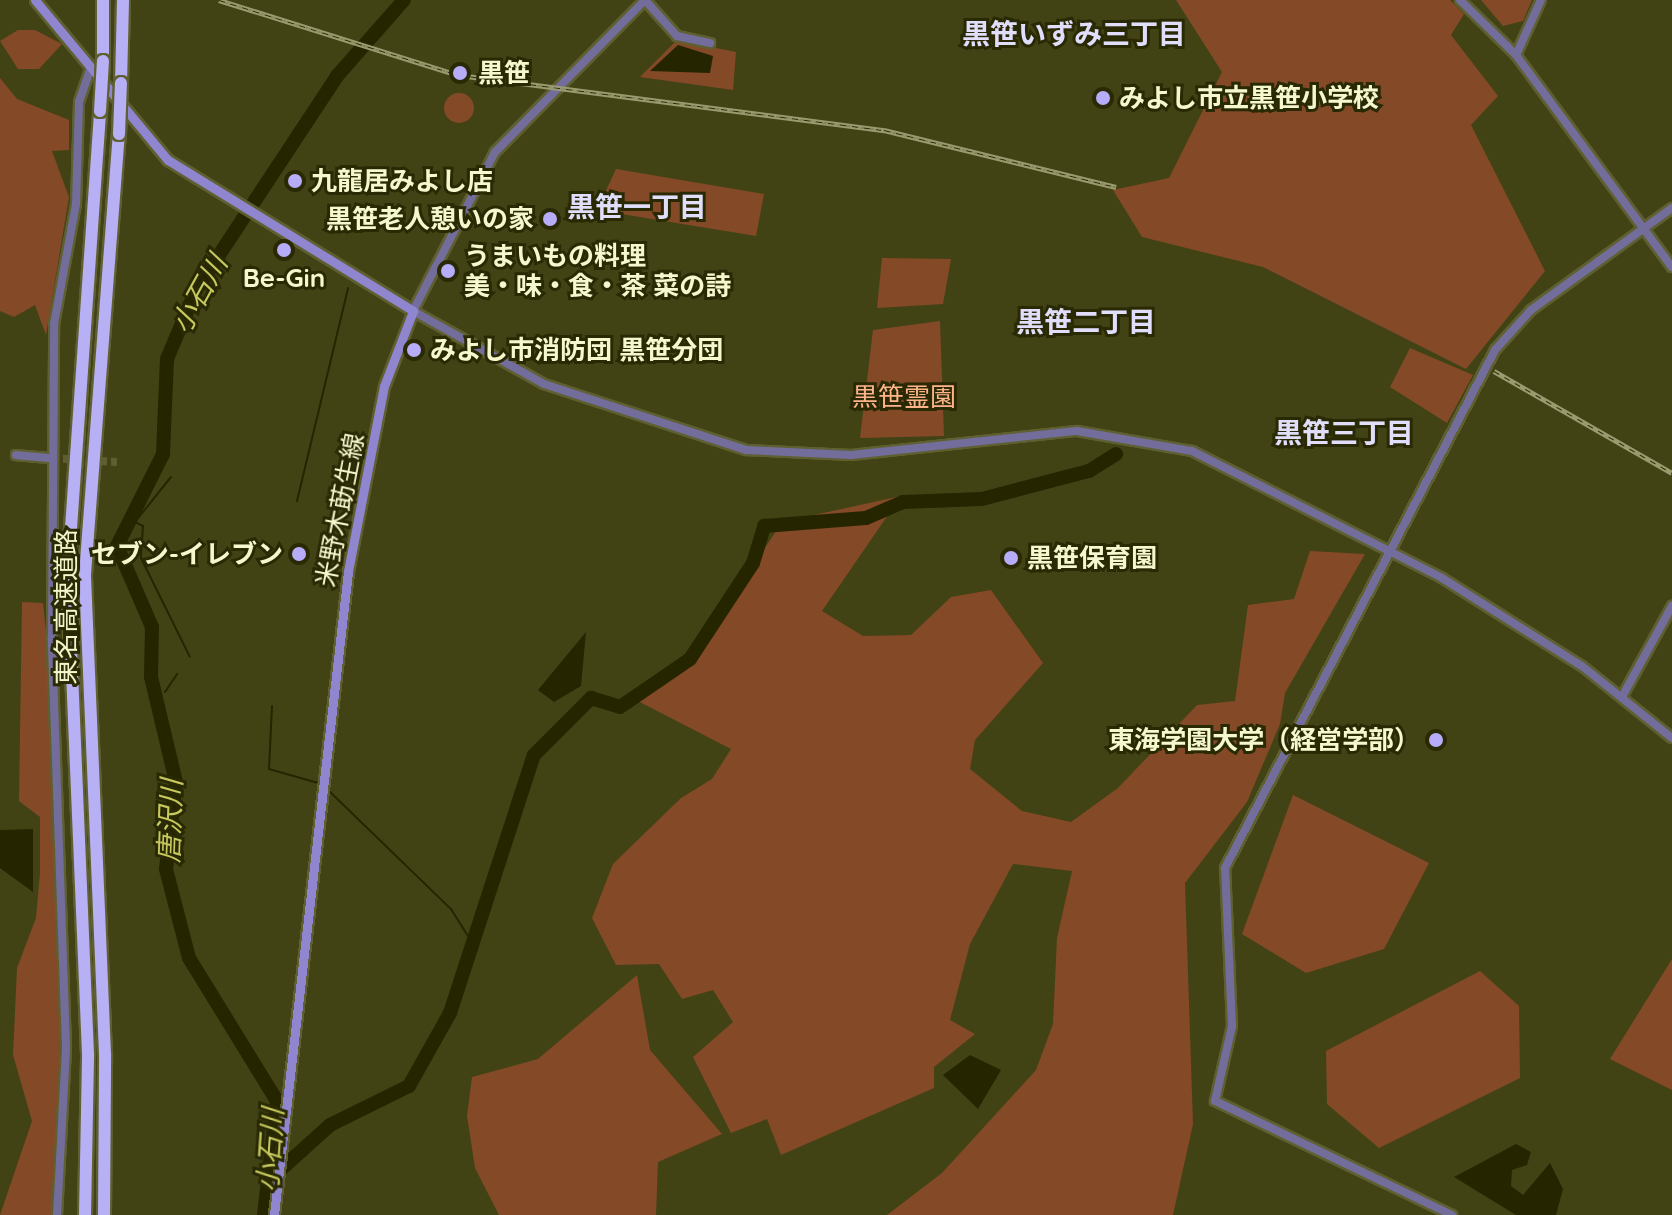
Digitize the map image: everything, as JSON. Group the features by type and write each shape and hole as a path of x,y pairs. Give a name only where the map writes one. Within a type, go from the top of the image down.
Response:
{"highway":[{"name":"東名高速道路","path":"85,1215 88,1054 68,571 100,111 103,0"},
{"name":"東名高速道路","path":"104,1215 105,1054 85,574 119,134 123,0"}],"main road":[{"path":"35,0 90,70 168,160 413,311"},
{"name":"米野木莇生線","path":"274,1215 333,754 348,572 384,386 413,311"}],"street":[{"path":"710,43 677,36 645,0 495,152 413,311 544,384 728,445 816,457 1077,431 1123,434 1192,451 1492,609 1623,695 1672,738"},
{"path":"1460,0 1516,55 1672,267"},
{"path":"1516,55 1541,0"},
{"path":"57,1215 66,1047 51,458 55,310 76,204 79,102 90,70"},
{"path":"1452,1215 1215,1101 1232,1026 1225,868 1495,350 1531,310 1672,208"},
{"path":"16,455 51,458"},
{"path":"1623,695 1672,606"}],"green space":[{"path":"1176,0 1450,0 1464,14 1451,35 1498,96 1471,125 1545,271 1466,369 1263,267 1142,237 1113,190 1169,178 1222,72"},
{"path":"1481,0 1532,0 1523,21 1503,26"},
{"path":"18,30 35,30 62,44 39,69 18,69 0,41"},
{"path":"677,40 736,52 733,90 640,77"},
{"path":"0,78 17,99 69,120 69,150 52,151 69,197 46,335 35,305 14,317 0,311"},
{"path":"459,93 470,97 474,108 470,119 459,123 448,119 444,108 448,97"},
{"path":"616,169 764,194 756,236 597,210"},
{"path":"882,258 951,259 943,304 877,308"},
{"name":"黒笹霊園","path":"940,321 944,436 860,438 873,330"},
{"path":"1410,348 1473,375 1447,423 1390,387"},
{"path":"901,496 822,611 863,636 911,635 951,597 991,590 1043,663 975,740 970,769 1022,811 1071,822 1118,788 1197,705 1235,701 1248,605 1294,599 1310,551 1365,554 1285,693 1280,724 1247,802 1185,883 1193,1124 1173,1215 887,1215 942,1173 1036,1070 1053,1024 1057,938 1072,871 1013,864 970,944 950,1020 975,1034 934,1067 934,1088 781,1155 767,1119 731,1133 693,1057 733,1022 713,990 682,999 659,964 616,965 592,918 613,864 681,798 712,779 731,749 632,698 689,664 782,522"},
{"path":"22,602 43,603 47,641 60,1046 53,1215 0,1215 32,1121 13,1055 17,968 36,918 40,873 40,817 19,801"},
{"path":"1293,795 1429,863 1384,949 1306,973 1242,934"},
{"path":"1672,959 1672,1090 1610,1059"},
{"path":"1480,971 1519,1006 1520,1078 1379,1148 1327,1104 1326,1051"},
{"path":"637,975 650,1050 722,1134 658,1162 656,1215 499,1215 475,1168 467,1116 472,1077 538,1059"}],"shaded area":[{"path":"678,45 713,56 710,73 650,71"},
{"path":"586,632 581,686 554,702 538,690"},
{"path":"33,829 33,892 0,868 0,830"},
{"path":"970,1055 1001,1070 978,1109 943,1075"},
{"path":"1516,1144 1531,1152 1527,1165 1512,1170 1511,1186 1523,1195 1550,1163 1563,1189 1556,1215 1516,1215 1454,1177"}],"waterway":[{"name":"小石川","path":"264,1215 277,1101 189,958 166,869 176,782 151,677 152,627 117,546 163,454 167,359 196,290 337,76 404,0"},
{"path":"297,501 348,288"},
{"path":"268,1181 330,1125 409,1086 450,1013 534,755 591,698 620,707 690,659 753,563 764,526 866,518 903,502 982,499 1089,471 1116,454"},
{"path":"171,477 135,522 143,526 141,558 190,657"},
{"path":"165,692 177,674"},
{"path":"272,706 269,769 318,783"},
{"path":"327,789 451,909 473,944"}],"tunnel":[{"path":"51,458 117,462"}],"railway":[{"path":"219,0 459,75 884,130 1116,187"},
{"path":"1494,371 1672,473"}],"place":[{"name":"黒笹","path":"460,73"},
{"name":"みよし市立黒笹小学校","path":"1103,98"},
{"name":"九龍居みよし店","path":"295,181"},
{"name":"黒笹老人憩いの家","path":"550,219"},
{"name":"Be-Gin","path":"284,250"},
{"name":"うまいもの料理 美・味・食・茶 菜の詩","path":"448,271"},
{"name":"みよし市消防団 黒笹分団","path":"414,350"},
{"name":"セブン-イレブン","path":"299,554"},
{"name":"黒笹保育園","path":"1011,558"},
{"name":"東海学園大学（経営学部）","path":"1436,740"}],"district":[{"name":"黒笹いずみ三丁目","path":"1074,34"},
{"name":"黒笹一丁目","path":"637,207"},
{"name":"黒笹二丁目","path":"1086,322"},
{"name":"黒笹三丁目","path":"1344,433"}],"water label":[{"name":"唐沢川","path":"170,821"}]}
